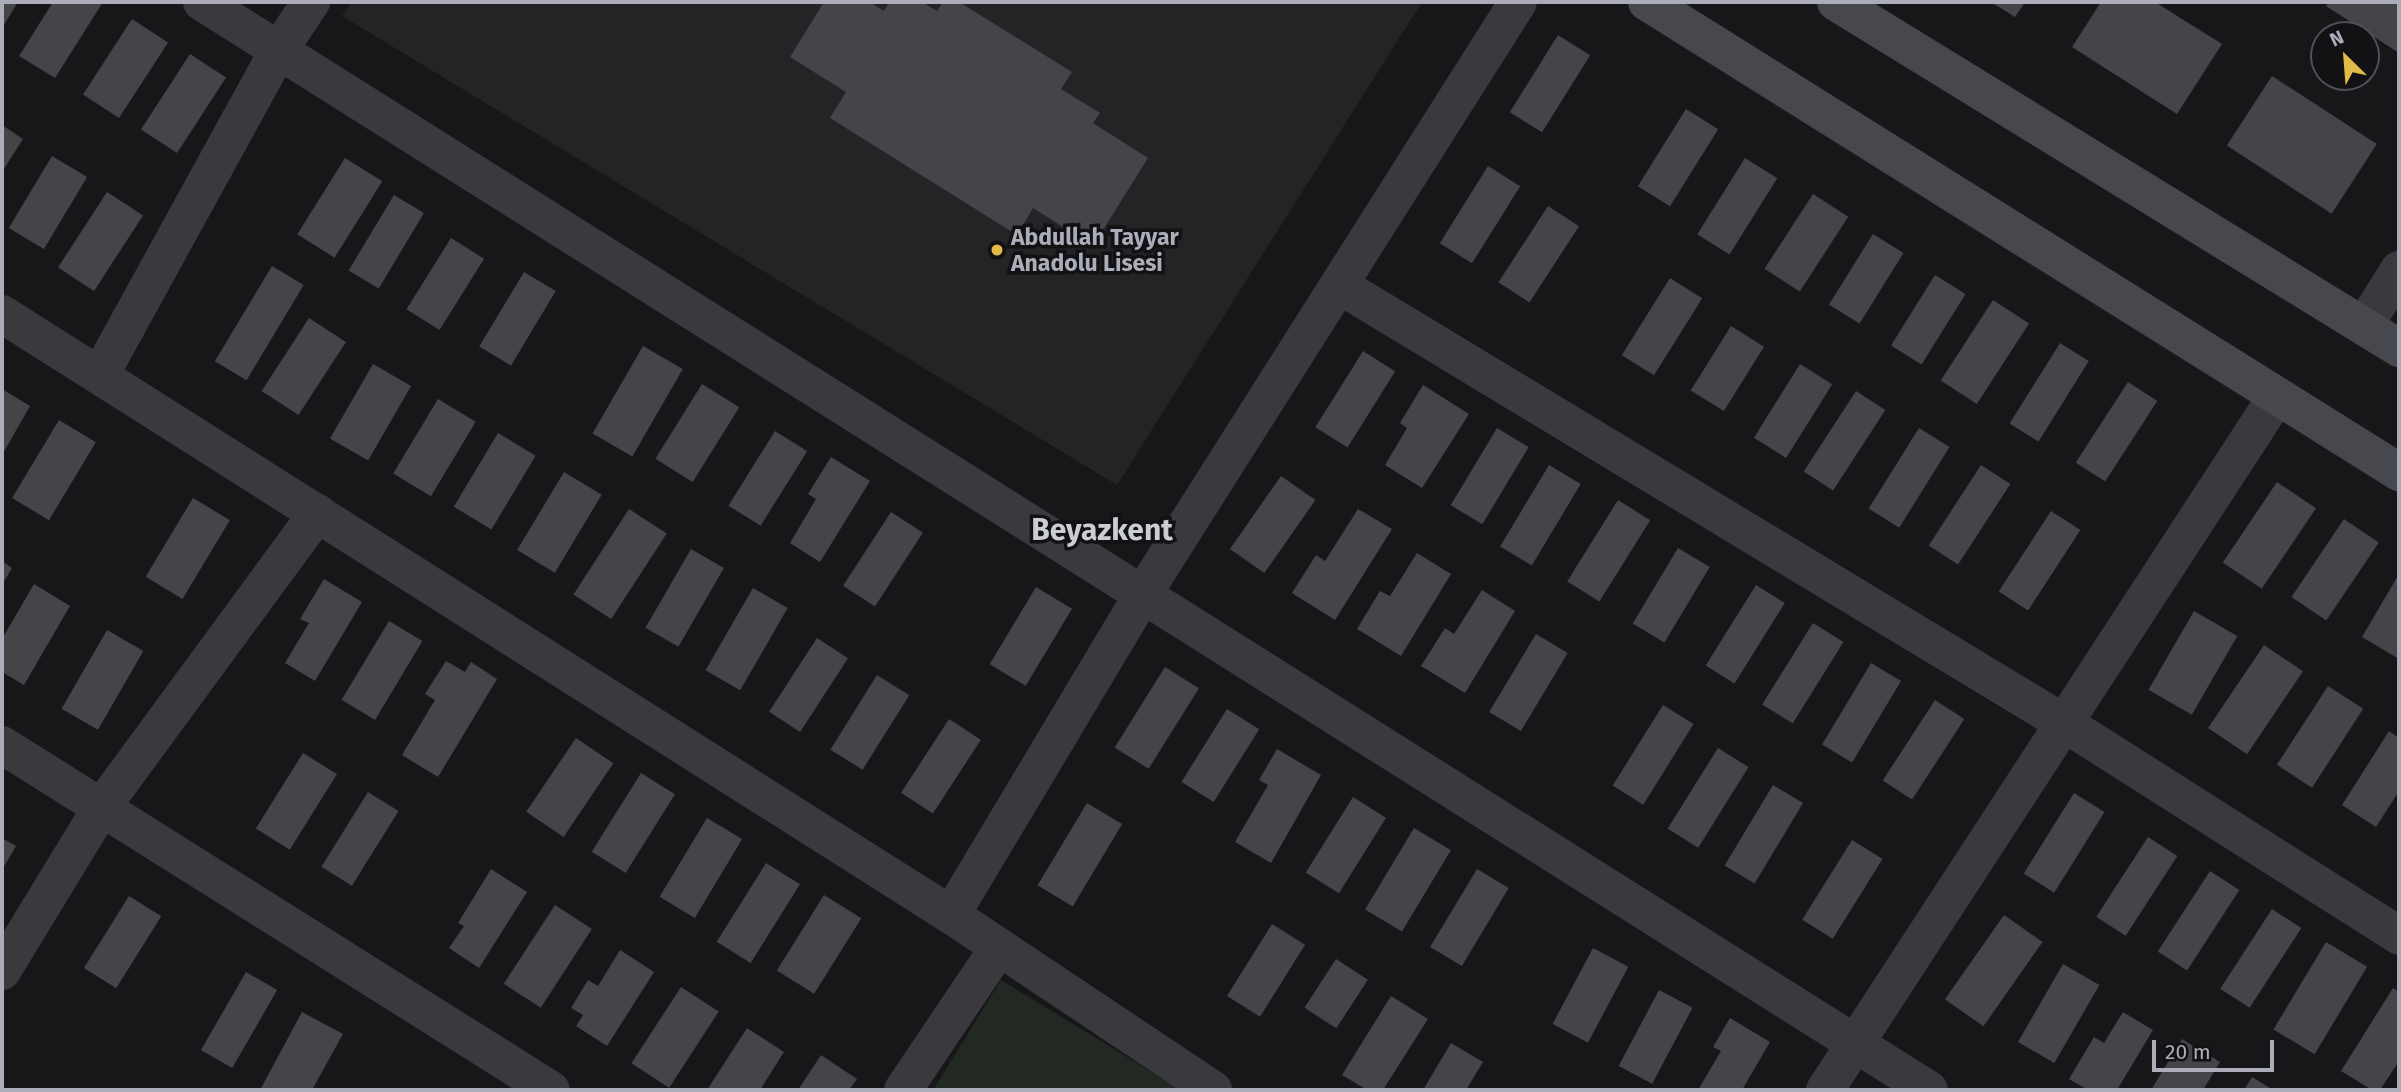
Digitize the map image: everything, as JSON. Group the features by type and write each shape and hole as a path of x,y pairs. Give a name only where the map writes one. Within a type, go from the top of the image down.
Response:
{"street":[{"path":"202,2 1141,597 1929,1090"},
{"path":"100,375 279,50 311,2"},
{"path":"951,915 1141,597 1518,2"},
{"path":"1647,2 2399,472"},
{"path":"1836,2 2399,348"},
{"path":"2364,327 2399,270"},
{"path":"1339,285 2064,723 2399,936"},
{"path":"2,314 951,915 1213,1090"},
{"path":"1825,1090 2277,396"},
{"path":"2,971 101,808 318,513"},
{"path":"2,745 551,1090"},
{"path":"902,1090 999,947"}],"shaded area":[{"name":"Abdullah Tayyar Anadolu Lisesi","path":"352,2 1422,2 1117,485 342,16"},
{"path":"1001,980 1181,1090 933,1090"}],"building":[{"path":"2,2 18,2 2,28"},
{"path":"53,2 103,2 55,78 19,56"},
{"name":"Abdullah Tayyar Anadolu Lisesi","path":"824,2 869,2 884,11 889,2 922,2 937,11 943,2 959,2 1072,72 1061,89 1100,113 1093,123 1148,158 1093,246 1033,208 1017,235 830,118 846,92 790,57"},
{"path":"1991,2 2025,2 2015,17"},
{"path":"2101,2 2155,2 2222,44 2177,114 2072,47"},
{"path":"2329,2 2399,2 2399,53 2380,41 2380,21 2349,21 2326,6"},
{"path":"132,19 168,42 119,118 83,94"},
{"path":"1558,35 1590,55 1542,132 1510,112"},
{"path":"190,54 226,77 177,153 141,129"},
{"path":"2272,76 2377,144 2332,214 2227,146"},
{"path":"1686,109 1718,129 1670,206 1638,186"},
{"path":"2,125 23,139 2,172"},
{"path":"52,156 87,177 44,249 9,228"},
{"path":"345,158 382,181 335,258 297,234"},
{"path":"1745,158 1777,178 1730,254 1697,234"},
{"path":"1488,166 1520,186 1472,263 1440,243"},
{"path":"107,192 143,215 94,291 58,267"},
{"path":"1813,194 1848,217 1800,292 1765,269"},
{"path":"394,195 424,213 379,288 349,270"},
{"path":"1548,206 1579,226 1529,302 1498,282"},
{"path":"1873,234 1904,253 1860,323 1829,304"},
{"path":"451,238 484,259 440,330 406,309"},
{"path":"272,266 304,285 247,380 215,361"},
{"path":"524,272 556,291 511,366 479,347"},
{"path":"1935,275 1966,294 1922,364 1891,345"},
{"path":"1670,278 1702,298 1654,375 1622,355"},
{"path":"1993,300 2029,323 1977,404 1941,381"},
{"path":"309,318 346,342 299,415 262,391"},
{"path":"1731,326 1764,347 1724,411 1691,390"},
{"path":"2060,343 2089,361 2038,442 2010,424"},
{"path":"643,346 683,369 632,456 592,433"},
{"path":"1363,351 1395,371 1348,447 1315,427"},
{"path":"373,364 411,386 368,460 330,438"},
{"path":"1800,364 1832,384 1786,458 1754,438"},
{"path":"2128,382 2157,401 2105,482 2076,463"},
{"path":"702,384 739,407 693,482 655,459"},
{"path":"1423,385 1469,414 1422,488 1385,465 1407,428 1400,423"},
{"path":"2,389 30,406 2,455"},
{"path":"1856,391 1885,410 1833,491 1804,472"},
{"path":"438,399 476,422 431,496 393,474"},
{"path":"59,420 96,442 49,520 12,498"},
{"path":"1497,428 1529,447 1482,524 1451,505"},
{"path":"1919,428 1950,447 1899,528 1869,509"},
{"path":"775,431 807,451 761,526 728,506"},
{"path":"498,433 536,456 491,529 454,507"},
{"path":"831,457 870,481 820,562 790,543 816,499 808,494"},
{"path":"1549,465 1581,484 1532,565 1500,546"},
{"path":"1981,465 2010,484 1958,565 1929,546"},
{"path":"564,472 602,495 555,573 517,550"},
{"path":"1281,476 1315,500 1264,573 1230,549"},
{"path":"2277,482 2316,508 2262,589 2223,562"},
{"path":"193,498 230,520 182,599 146,577"},
{"path":"1618,500 1650,520 1599,602 1567,581"},
{"path":"629,509 667,534 611,619 573,595"},
{"path":"1358,509 1392,529 1335,620 1292,593 1316,555 1325,561"},
{"path":"2051,511 2080,530 2028,611 1999,592"},
{"path":"891,512 923,533 875,606 843,586"},
{"path":"2344,519 2379,542 2326,620 2291,597"},
{"path":"1678,548 1710,567 1664,642 1633,623"},
{"path":"691,549 724,568 678,647 646,628"},
{"path":"1417,553 1451,574 1401,656 1357,629 1380,591 1390,596"},
{"path":"2,561 12,568 2,585"},
{"path":"2399,574 2399,659 2362,637"},
{"path":"324,579 362,602 315,681 285,663 309,623 300,619"},
{"path":"34,584 70,606 24,685 2,672 2,639"},
{"path":"1756,585 1785,603 1734,684 1706,666"},
{"path":"1036,587 1072,609 1026,686 990,664"},
{"path":"753,588 788,608 740,690 706,670"},
{"path":"1482,590 1515,611 1465,693 1421,666 1445,628 1454,634"},
{"path":"2194,611 2237,636 2192,715 2148,690"},
{"path":"389,621 422,641 375,720 342,700"},
{"path":"1813,623 1844,642 1793,723 1762,704"},
{"path":"107,630 143,651 98,730 62,709"},
{"path":"1536,634 1568,653 1521,731 1489,712"},
{"path":"817,638 848,658 800,732 769,712"},
{"path":"2264,645 2303,671 2247,754 2208,728"},
{"path":"446,661 465,672 471,662 497,679 438,777 402,755 435,700 425,694"},
{"path":"1871,663 1901,681 1852,762 1822,744"},
{"path":"1165,667 1199,688 1149,769 1115,748"},
{"path":"877,675 909,695 863,770 830,750"},
{"path":"2328,686 2363,709 2312,788 2277,765"},
{"path":"1935,700 1964,719 1912,800 1883,781"},
{"path":"1663,705 1694,724 1643,805 1613,786"},
{"path":"1227,709 1259,729 1214,802 1181,782"},
{"path":"949,719 981,740 933,813 901,793"},
{"path":"2389,731 2399,738 2399,791 2376,827 2342,805"},
{"path":"576,738 613,763 564,837 526,812"},
{"path":"1718,748 1749,767 1698,848 1668,829"},
{"path":"1277,749 1321,775 1271,863 1235,842 1268,785 1259,780"},
{"path":"303,753 337,774 290,850 256,828"},
{"path":"641,773 675,794 626,873 592,852"},
{"path":"1773,785 1803,803 1755,884 1725,866"},
{"path":"368,792 399,811 352,886 321,867"},
{"path":"2074,793 2105,812 2054,893 2024,874"},
{"path":"1353,797 1386,818 1339,893 1306,872"},
{"path":"1087,803 1122,824 1073,906 1038,885"},
{"path":"707,818 742,839 695,918 660,897"},
{"path":"1414,828 1451,850 1402,932 1365,909"},
{"path":"2148,837 2177,856 2126,936 2096,917"},
{"path":"2,838 16,846 2,870"},
{"path":"1852,840 1883,859 1833,939 1802,920"},
{"path":"766,863 800,884 751,963 717,942"},
{"path":"491,869 527,892 479,968 449,948 464,926 458,923"},
{"path":"1477,869 1509,888 1462,966 1430,947"},
{"path":"2210,871 2239,890 2187,971 2158,952"},
{"path":"824,895 861,918 814,994 777,970"},
{"path":"129,896 161,916 116,988 84,968"},
{"path":"555,905 592,929 541,1008 504,984"},
{"path":"2272,909 2301,928 2250,1008 2220,989"},
{"path":"2004,915 2043,942 1983,1026 1945,999"},
{"path":"1272,924 1305,945 1260,1017 1227,996"},
{"path":"2326,942 2367,967 2315,1054 2273,1029"},
{"path":"1593,948 1628,967 1588,1043 1553,1024"},
{"path":"620,950 654,972 607,1046 576,1026 583,1015 571,1008 588,980 598,986"},
{"path":"1336,959 1368,980 1336,1028 1304,1008"},
{"path":"2063,964 2099,985 2054,1063 2018,1042"},
{"path":"246,972 277,990 232,1068 201,1050"},
{"path":"681,987 719,1012 669,1088 631,1063"},
{"path":"2393,988 2399,992 2399,1061 2380,1090 2372,1090 2341,1071"},
{"path":"1659,990 1693,1008 1652,1084 1619,1066"},
{"path":"1391,996 1428,1019 1383,1090 1367,1090 1342,1075"},
{"path":"302,1012 343,1034 312,1090 260,1090"},
{"path":"2123,1012 2153,1030 2117,1090 2088,1090 2069,1079 2094,1037 2104,1043"},
{"path":"1730,1018 1770,1042 1742,1090 1698,1090 1721,1051 1713,1047"},
{"path":"747,1028 784,1052 760,1090 707,1090"},
{"path":"2182,1039 2220,1062 2203,1090 2151,1090"},
{"path":"1451,1043 1483,1062 1466,1090 1423,1090"},
{"path":"821,1055 857,1079 849,1090 798,1090"},
{"path":"2252,1077 2273,1090 2244,1090"}],"place":[{"name":"Abdullah Tayyar Anadolu Lisesi","path":"997,250"}],"district":[{"name":"Beyazkent","path":"1102,530"}]}
